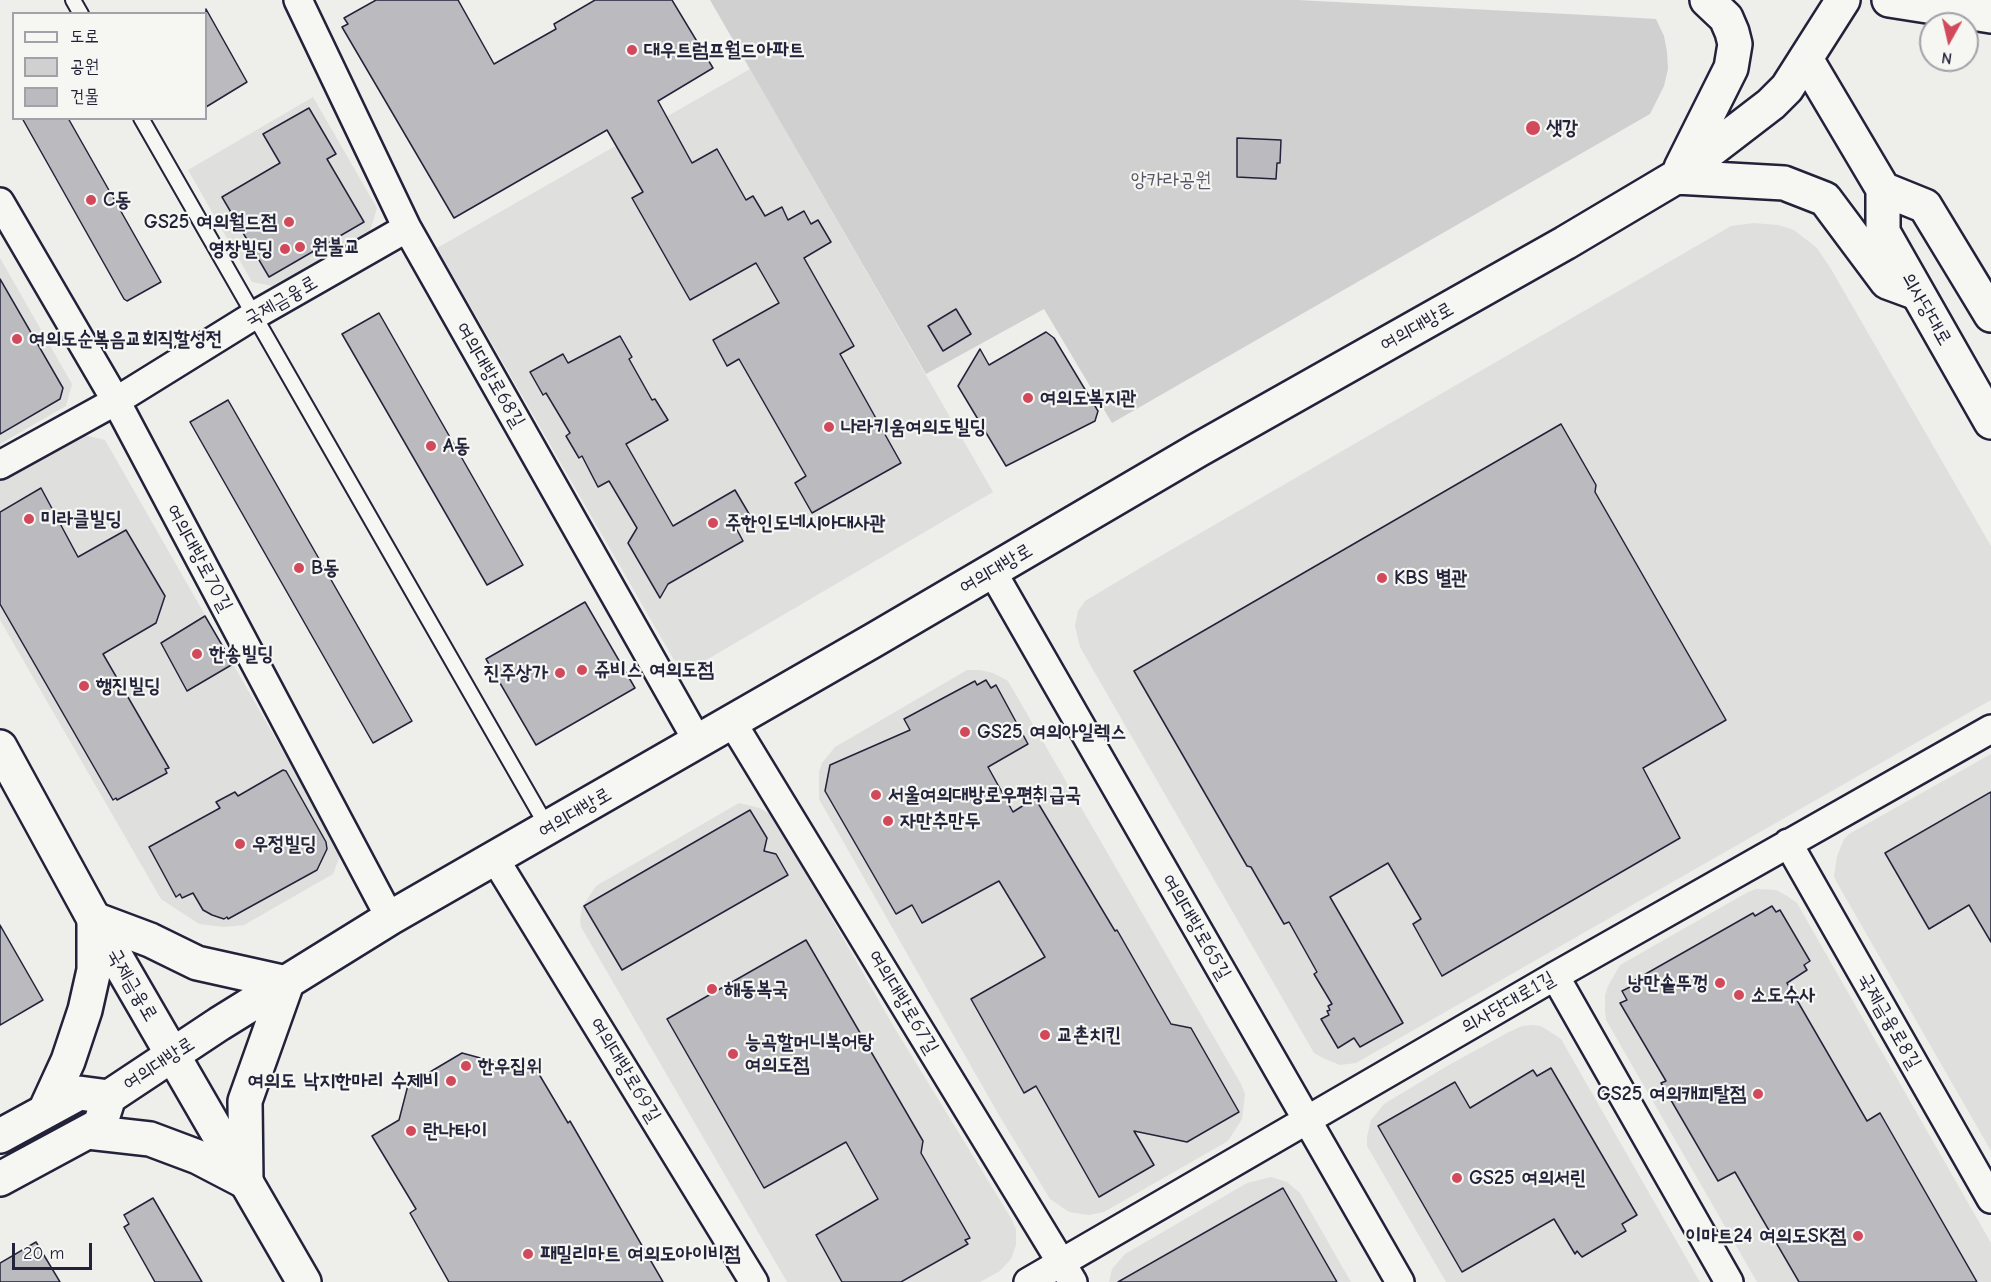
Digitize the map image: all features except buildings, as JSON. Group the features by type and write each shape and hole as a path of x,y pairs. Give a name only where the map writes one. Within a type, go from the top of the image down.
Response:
{"main road":[{"path":"1707,0 1726,18 1732,32 1735,44 1731,68 1676,177 1784,183 1824,199 1887,282 1917,293"},
{"name":"여의대방로","path":"0,1179 100,1125 109,1097 219,1024 390,918 698,742 1197,450 1555,249 1676,177 1771,104 1787,87 1844,0"},
{"path":"1889,0 1991,16"},
{"path":"1977,0 1991,7"},
{"path":"1806,59 1883,189 1925,206 1991,315"},
{"name":"의사당대로","path":"1883,189 1883,232 1991,422"},
{"name":"국제금융로","path":"0,747 94,919 304,1282"},
{"path":"45,1111 68,1061 85,1010 94,970 94,919 150,940 197,963 287,983 245,1101 246,1182 198,1157 150,1139 88,1132"},
{"name":"여의대방로","path":"0,1136 79,1093 109,1097"}],"street":[{"name":"여의대방로68길","path":"298,0 407,228 698,742"},
{"name":"여의대방로70길","path":"0,202 116,401 390,918"},
{"name":"국제금융로","path":"0,465 116,401 253,316 407,228"},
{"name":"여의대방로65길","path":"992,571 1400,1282"},
{"name":"여의대방로67길","path":"732,722 1067,1272"},
{"name":"의사당대로1길","path":"1028,1282 1067,1272 1307,1120 1555,976 1991,729"},
{"name":"국제금융로8길","path":"1788,843 1991,1199"},
{"name":"여의대방로69길","path":"495,859 754,1282"},
{"path":"1555,976 1729,1282"}],"lane":[{"path":"142,120 548,828"}],"shaded area":[{"path":"750,69 993,492 696,666 674,660 437,248"},
{"path":"313,97 377,208 370,231 272,286 252,282 188,170"},
{"path":"1754,223 1778,225 1794,230 1817,248 1991,546 1991,700 1356,1063 1340,1065 1325,1059 1314,1053 1080,647 1075,626 1078,611 1085,601 1152,561 1731,226"},
{"name":"여의도순복음교회직할성전","path":"0,258 72,384 66,406 0,444"},
{"path":"80,434 105,440 341,853 333,874 244,925 224,927 199,924 161,899 0,620 0,480"},
{"path":"967,670 993,673 1008,681 1245,1094 1242,1119 1228,1141 1104,1212 1089,1215 1069,1212 1050,1199 1000,1117 819,799 819,772 822,763 835,747"},
{"path":"1991,754 1991,1151 1834,876 1837,856 1844,839 1849,834"},
{"path":"739,803 760,808 770,814 778,825 894,1027 1011,1218 1016,1229 1016,1245 1011,1259 1000,1271 980,1282 787,1282 581,927 582,907 596,886"},
{"path":"1756,889 1776,890 1797,903 1991,1243 1991,1282 1757,1282 1606,1020 1605,1011 1605,995 1620,965"},
{"path":"1522,1026 1541,1026 1561,1039 1700,1282 1446,1282 1367,1146 1371,1120 1384,1104 1447,1066 1507,1033"},
{"path":"1271,1177 1287,1182 1300,1193 1351,1282 1109,1282 1112,1269 1125,1254 1247,1183"}],"green space":[{"name":"앙카라공원","path":"710,0 1298,0 1656,19 1664,36 1668,69 1664,86 1650,114 1112,423 1044,309 926,374"}],"place":[{"name":"대우트럼프월드아파트","path":"632,50"},
{"name":"샛강","path":"1533,128"},
{"name":"C동","path":"91,200"},
{"name":"GS25 여의월드점","path":"289,222"},
{"name":"원불교","path":"300,247"},
{"name":"영창빌딩","path":"285,249"},
{"name":"여의도순복음교회직할성전","path":"17,339"},
{"name":"여의도복지관","path":"1028,398"},
{"name":"나라키움여의도빌딩","path":"829,427"},
{"name":"A동","path":"431,446"},
{"name":"미라클빌딩","path":"29,519"},
{"name":"주한인도네시아대사관","path":"713,523"},
{"name":"B동","path":"299,568"},
{"name":"KBS 별관","path":"1382,578"},
{"name":"한송빌딩","path":"197,654"},
{"name":"쥬비스 여의도점","path":"582,670"},
{"name":"진주상가","path":"560,673"},
{"name":"행진빌딩","path":"84,686"},
{"name":"GS25 여의아일렉스","path":"965,732"},
{"name":"서울여의대방로우편취급국","path":"876,795"},
{"name":"자만추만두","path":"888,821"},
{"name":"우정빌딩","path":"240,844"},
{"name":"낭만솥뚜껑","path":"1720,983"},
{"name":"해동복국","path":"712,989"},
{"name":"소도수사","path":"1739,995"},
{"name":"교촌치킨","path":"1045,1035"},
{"name":"능곡할머니북어탕 여의도점","path":"733,1054"},
{"name":"한우집위","path":"466,1066"},
{"name":"여의도 낙지한마리 수제비","path":"451,1081"},
{"name":"GS25 여의캐피탈점","path":"1758,1094"},
{"name":"란나타이","path":"411,1131"},
{"name":"GS25 여의서린","path":"1457,1178"},
{"name":"이마트24 여의도SK점","path":"1858,1236"},
{"name":"패밀리마트 여의도아이비점","path":"528,1254"}]}
